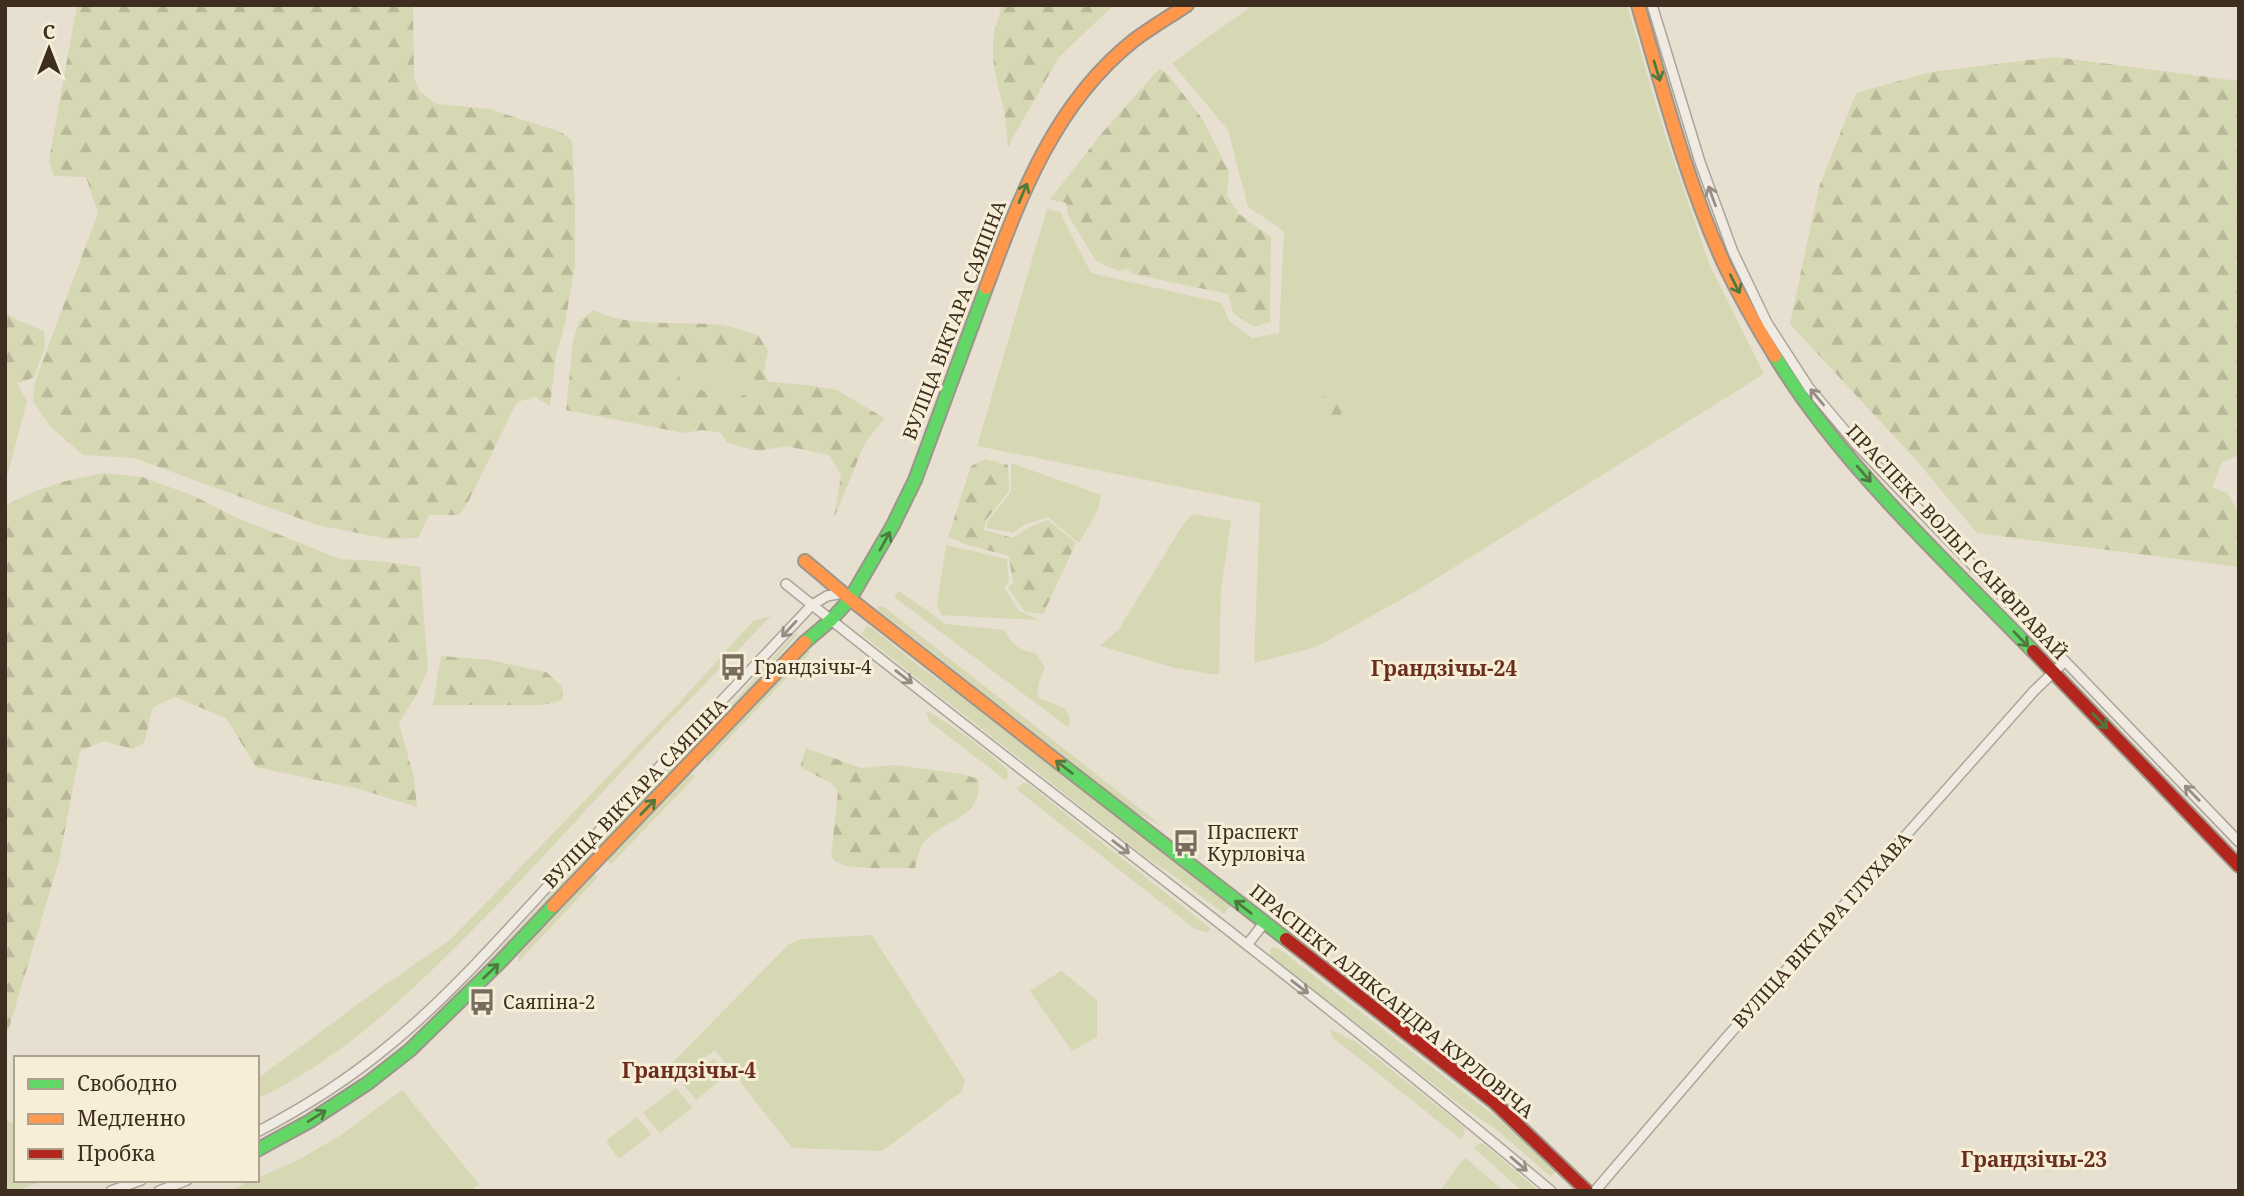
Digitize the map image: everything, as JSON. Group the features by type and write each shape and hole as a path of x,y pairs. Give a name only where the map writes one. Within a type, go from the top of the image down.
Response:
{"street":[{"name":"ВУЛІЦА ВІКТАРА САЯПІНА","path":"259,1149 358,1090 410,1050 501,961 810,637 831,620 893,525 915,480 1010,223 1034,168 1062,117 1096,76 1133,41 1187,5"},
{"name":"ПРАСПЕКТ ВОЛЬГІ САНФІРАВАЙ","path":"1638,5 1687,167 1725,265 1753,320 1798,394 1880,492 2239,866"},
{"name":"ПРАСПЕКТ ВОЛЬГІ САНФІРАВАЙ","path":"1652,5 1700,162 1733,252 1767,323 1809,387 1857,445 2239,842"},
{"path":"1753,320 1754,314 1758,313 1767,323"},
{"name":"ПРАСПЕКТ АЛЯКСАНДРА КУРЛОВІЧА","path":"805,561 846,596 1494,1102 1587,1191"},
{"path":"786,584 1247,945 1489,1138 1551,1191"},
{"name":"ВУЛІЦА ВІКТАРА САЯПІНА","path":"259,1131 311,1102 353,1074 400,1037 509,927 812,604 827,596 846,596"},
{"name":"ВУЛІЦА ВІКТАРА ГЛУХАВА","path":"1595,1191 1817,935 2064,662"},
{"path":"1247,945 1264,923"},
{"path":"400,1037 410,1050"},
{"path":"111,1191 136,1182"},
{"path":"159,1191 182,1182"}],"green space":[{"path":"77,5 413,5 414,78 420,92 437,104 489,109 561,132 572,141 575,265 565,324 556,355 550,406 535,397 517,402 459,515 429,515 418,538 388,539 317,525 134,458 83,455 51,427 33,401 35,382 98,213 86,177 54,176 49,160"},
{"path":"1001,5 1114,5 1059,57 1008,146 993,51"},
{"path":"1253,5 1627,5 1664,132 1710,266 1764,374 1416,591 1316,647 1254,663 1260,503 977,446 1047,209 1060,212 1091,273 1222,303 1229,321 1252,338 1279,333 1284,231 1248,207 1228,130 1172,63"},
{"path":"2055,57 2239,81 2239,455 2222,462 2212,487 2227,493 2239,512 2239,567 1977,533 1915,459 1790,324 1819,187 1856,93 1931,72"},
{"path":"1160,68 1203,120 1229,172 1227,195 1239,214 1271,237 1270,322 1254,327 1233,313 1228,294 1133,274 1127,269 1118,271 1096,261 1068,215 1066,203 1050,199 1102,133"},
{"path":"593,310 624,320 721,325 758,335 768,351 764,371 769,382 837,390 884,418 864,445 834,518 841,475 829,455 786,446 758,451 727,443 721,433 702,430 684,433 566,410 573,341 579,322","holes":["739,364 756,381 748,393 725,404 702,390 682,384 677,370 698,365"]},
{"path":"5,311 17,320 44,331 45,347 34,377 20,383 5,377"},
{"path":"5,362 27,401 5,484"},
{"path":"739,364 756,381 748,393 725,404 702,390 682,384 677,369 698,365"},
{"path":"1331,393 1341,396 1344,406 1341,416 1331,419 1321,416 1318,406 1321,396"},
{"path":"985,459 1008,465 1009,491 986,520 984,530 1013,538 1048,520 1076,543 1043,614 1025,612 1008,588 1013,583 1009,556 948,537 971,466"},
{"path":"1011,463 1101,495 1098,510 1079,543 1048,517 1024,525 1013,533 987,528 988,521 1011,492"},
{"path":"104,473 142,477 194,496 235,517 340,559 420,567 428,669 417,694 399,723 414,778 417,807 359,789 256,767 226,718 175,697 153,707 144,743 132,749 104,741 80,751 59,861 5,1041 5,506 53,485"},
{"path":"1193,514 1231,521 1221,590 1219,675 1175,668 1100,646 1119,629 1184,523"},
{"path":"946,545 1007,559 1009,581 1004,587 1019,611 1040,620 941,615 937,605"},
{"path":"899,591 946,624 1004,630 1017,646 1036,653 1045,667 1037,697 1066,709 1070,720 1068,727 894,597"},
{"path":"879,606 884,607 1162,826 1134,812 877,609"},
{"path":"771,616 447,956 357,1036 292,1081 259,1098 259,1078 450,940 680,702 753,621"},
{"path":"868,625 1231,906 1224,914 1144,856 861,634"},
{"path":"795,633 798,634 736,704 462,993 495,954 734,702"},
{"path":"807,650 810,651 808,655 706,763 706,758 718,744"},
{"path":"441,656 490,660 546,672 562,686 563,700 543,705 433,705"},
{"path":"926,710 988,753 1007,769 1008,777 1005,780 929,721"},
{"path":"806,748 861,768 895,765 962,774 978,779 978,792 969,810 924,842 915,868 844,866 831,857 838,791 831,783 800,767"},
{"path":"687,773 696,776 611,864 608,862 608,857"},
{"path":"1027,783 1211,929 1207,932 1195,929 1016,789"},
{"path":"594,874 598,877 518,962 519,955"},
{"path":"872,935 965,1080 962,1091 882,1151 792,1148 715,1050 677,1078 669,1066 789,944 802,939"},
{"path":"1272,947 1278,948 1496,1117 1558,1170 1550,1176 1497,1130 1464,1108 1270,955"},
{"path":"1061,971 1097,1000 1097,1037 1072,1051 1030,991"},
{"path":"1330,1029 1356,1042 1465,1128 1461,1139 1332,1037"},
{"path":"714,1058 728,1074 696,1100 683,1084"},
{"path":"676,1088 692,1108 660,1133 643,1113"},
{"path":"402,1090 479,1184 471,1191 228,1191 248,1182 259,1182 259,1177 298,1160 338,1137"},
{"path":"637,1117 651,1134 619,1159 606,1141"},
{"path":"5,1119 14,1124 14,1182 41,1182 16,1191 5,1191"},
{"path":"1481,1143 1539,1191 1522,1191 1473,1147"},
{"path":"1465,1158 1504,1191 1440,1191"}],"traffic: fast":[{"path":"805,642 850,599 893,525 915,480 986,288"},
{"path":"1775,356 1801,396 1862,473 2033,651"},
{"path":"1058,762 1286,939"},
{"path":"259,1149 310,1121 368,1083 410,1050 553,906"}],"traffic: slow":[{"path":"986,288 1027,186 1043,154 1081,93 1105,66 1133,41 1187,5"},
{"path":"1638,5 1677,137 1711,235 1737,289 1775,356"},
{"path":"805,561 1058,762"},
{"path":"553,906 805,642"}],"traffic: jam":[{"path":"2033,651 2239,866"},
{"path":"1286,939 1494,1102 1587,1191"}],"place":[{"name":"Грандзічы-4","path":"733,667"},
{"name":"Праспект Курловіча","path":"1186,843"},
{"name":"Саяпіна-2","path":"482,1002"}],"district":[{"name":"Грандзічы-24","path":"1444,669"},
{"name":"Грандзічы-4","path":"689,1071"},
{"name":"Грандзічы-23","path":"2034,1160"}]}
